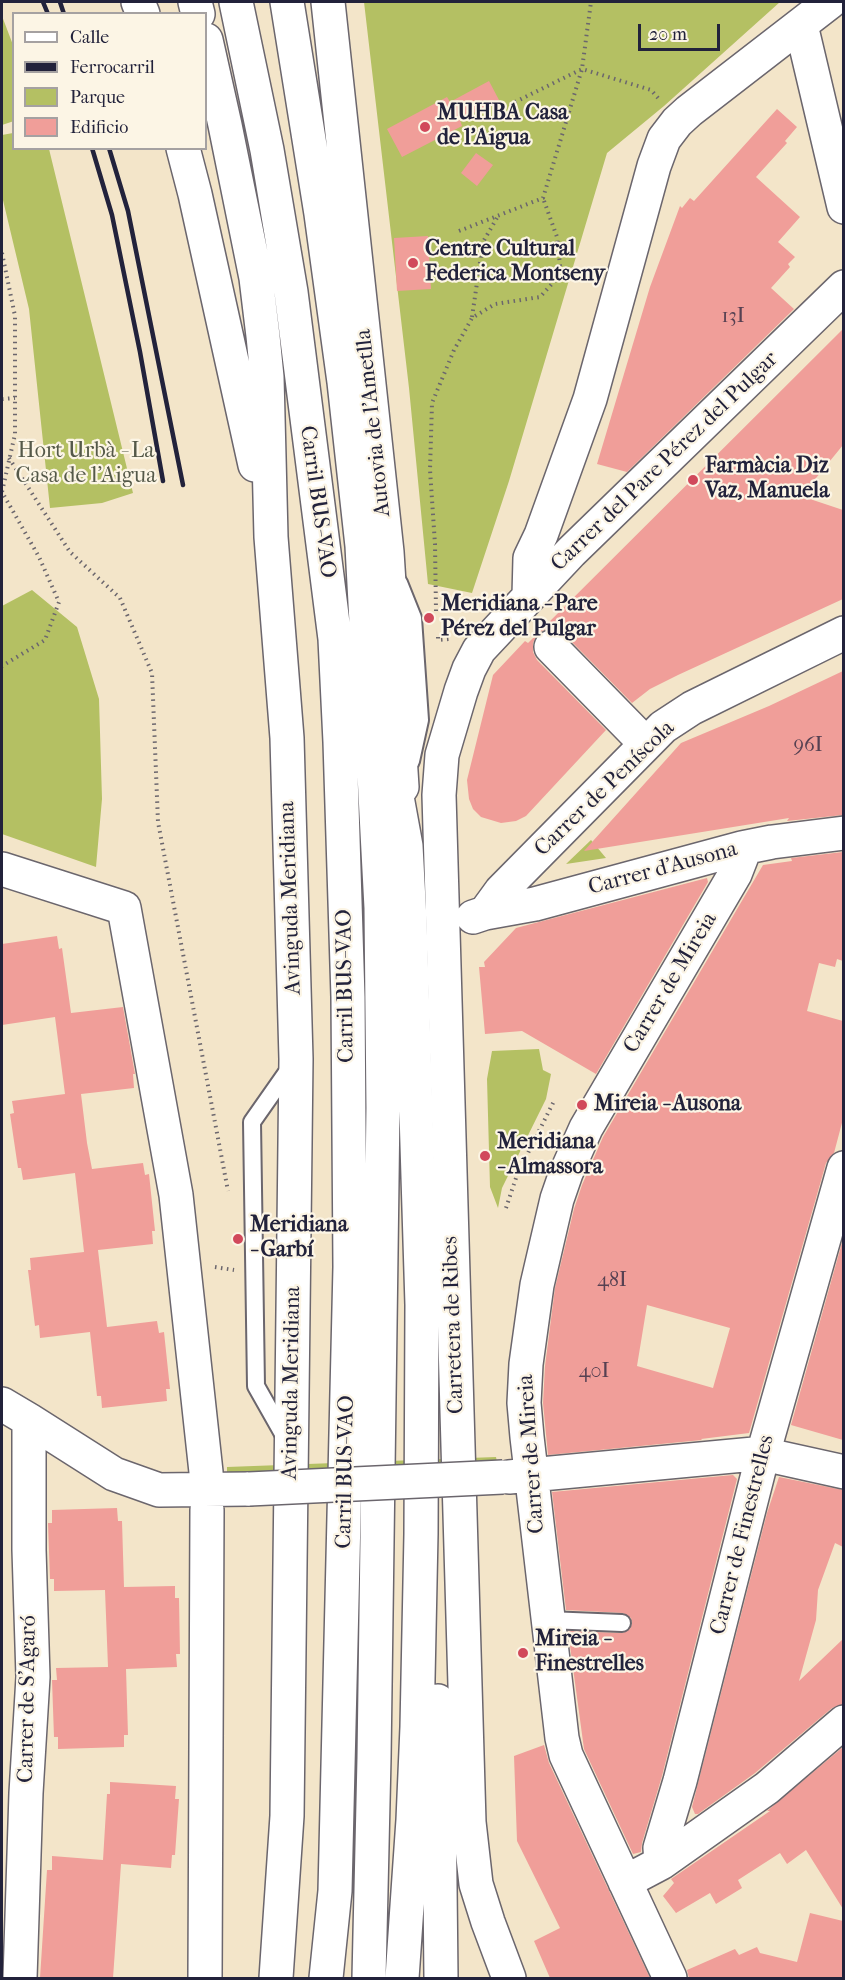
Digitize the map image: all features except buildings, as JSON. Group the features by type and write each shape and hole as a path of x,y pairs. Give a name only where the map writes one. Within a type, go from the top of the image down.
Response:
{"main road":[{"name":"Carril BUS-VAO","path":"237,2 267,150 291,292 335,639 340,742 348,997 350,1267 335,1891 326,1978"},
{"path":"264,2 321,214"},
{"path":"287,2 345,382 362,546 381,908 383,1096 369,1978"},
{"name":"Autovia de l'Ametlla","path":"328,2 387,552 406,846"},
{"path":"529,596 530,558 541,535 590,399 654,166 664,139 677,122 749,63 830,2"},
{"path":"801,25 843,207"},
{"path":"207,44 256,278 267,377 271,537"},
{"path":"184,150 271,537"},
{"name":"Carrer del Pare Pérez del Pulgar","path":"469,669 479,650 571,552 843,287"},
{"path":"541,535 571,552"},
{"name":"Avinguda Meridiana","path":"271,537 287,738 296,1059 287,1816 276,1978"},
{"path":"367,625 406,846 422,1305 421,1534 413,1820 402,1978"},
{"name":"Carrer de Peníscola","path":"485,913 501,891 663,727 692,708 843,633"},
{"path":"551,647 645,743"},
{"name":"Carretera de Ribes","path":"469,669 442,755 440,774 469,1822 476,1884 494,1941 509,1978"},
{"name":"Carrer d'Ausona","path":"485,913 535,904 742,848 843,833"},
{"name":"Carrer de Mireia","path":"670,1978 566,1755 548,1620 517,1476 525,1403 526,1364 537,1285 557,1198 585,1128 735,874 742,848"},
{"path":"2,869 124,908 176,1195 206,1491 205,1978"},
{"path":"444,928 485,913"},
{"name":"Carrer de Finestrelles","path":"661,1863 660,1848 680,1781 764,1454 843,1168"},
{"path":"2,1404 114,1474 159,1490 206,1491 517,1476 764,1454 843,1472"},
{"name":"Carrer de S'Agaró","path":"20,1978 26,1793 33,1677 29,1550 29,1420"},
{"path":"421,1534 439,1710 441,1978"},
{"path":"625,1882 661,1863 767,1788 843,1722"}],"lane":[{"path":"292,1450 256,1386 252,1122 296,1059"},
{"path":"548,1620 622,1623"}],"path":[{"path":"561,274 557,237 543,198 582,69 591,2"},
{"path":"515,102 582,69 651,90 677,122"},
{"path":"459,231 543,198"},
{"path":"436,614 435,544 430,470 432,403 454,350 472,318 483,242 499,215"},
{"path":"2,253 15,316 15,434 2,492 39,557 59,602 45,640 2,666"},
{"path":"472,318 495,304 540,297 561,274 594,274"},
{"path":"2,399 15,398"},
{"path":"9,458 70,552 120,598 152,673 159,822 229,1196"},
{"path":"438,631 438,640 449,639"},
{"path":"506,1208 517,1175 554,1101"}],"green space":[{"path":"364,2 780,2 664,106 607,153 509,481 472,593 428,584 409,388"},
{"path":"2,16 12,42 12,122 2,125"},
{"name":"Hort Urbà - La Casa de l'Aigua","path":"12,133 12,150 49,150 133,493 102,503 50,508 29,309 2,196 2,135"},
{"path":"32,590 77,627 99,699 102,799 96,867 2,834 2,606"},
{"path":"591,840 606,858 566,864"},
{"path":"539,1049 543,1070 551,1074 546,1099 502,1188 498,1208 490,1187 487,1079 492,1051"},
{"path":"496,1457 497,1462 227,1473 227,1467"}],"railway":[{"path":"43,2 47,12"},
{"path":"60,2 63,12"},
{"path":"93,150 112,215 163,481"},
{"path":"110,150 128,211 183,485"}],"place":[{"name":"MUHBA Casa de l'Aigua","path":"425,127"},
{"name":"Centre Cultural Federica Montseny","path":"413,263"},
{"name":"Farmàcia Diz Vaz, Manuela","path":"693,480"},
{"name":"Meridiana - Pare Pérez del Pulgar","path":"429,618"},
{"name":"Mireia - Ausona","path":"582,1105"},
{"name":"Meridiana - Almassora","path":"485,1156"},
{"name":"Meridiana - Garbí","path":"238,1239"},
{"name":"Mireia - Finestrelles","path":"523,1653"}]}
